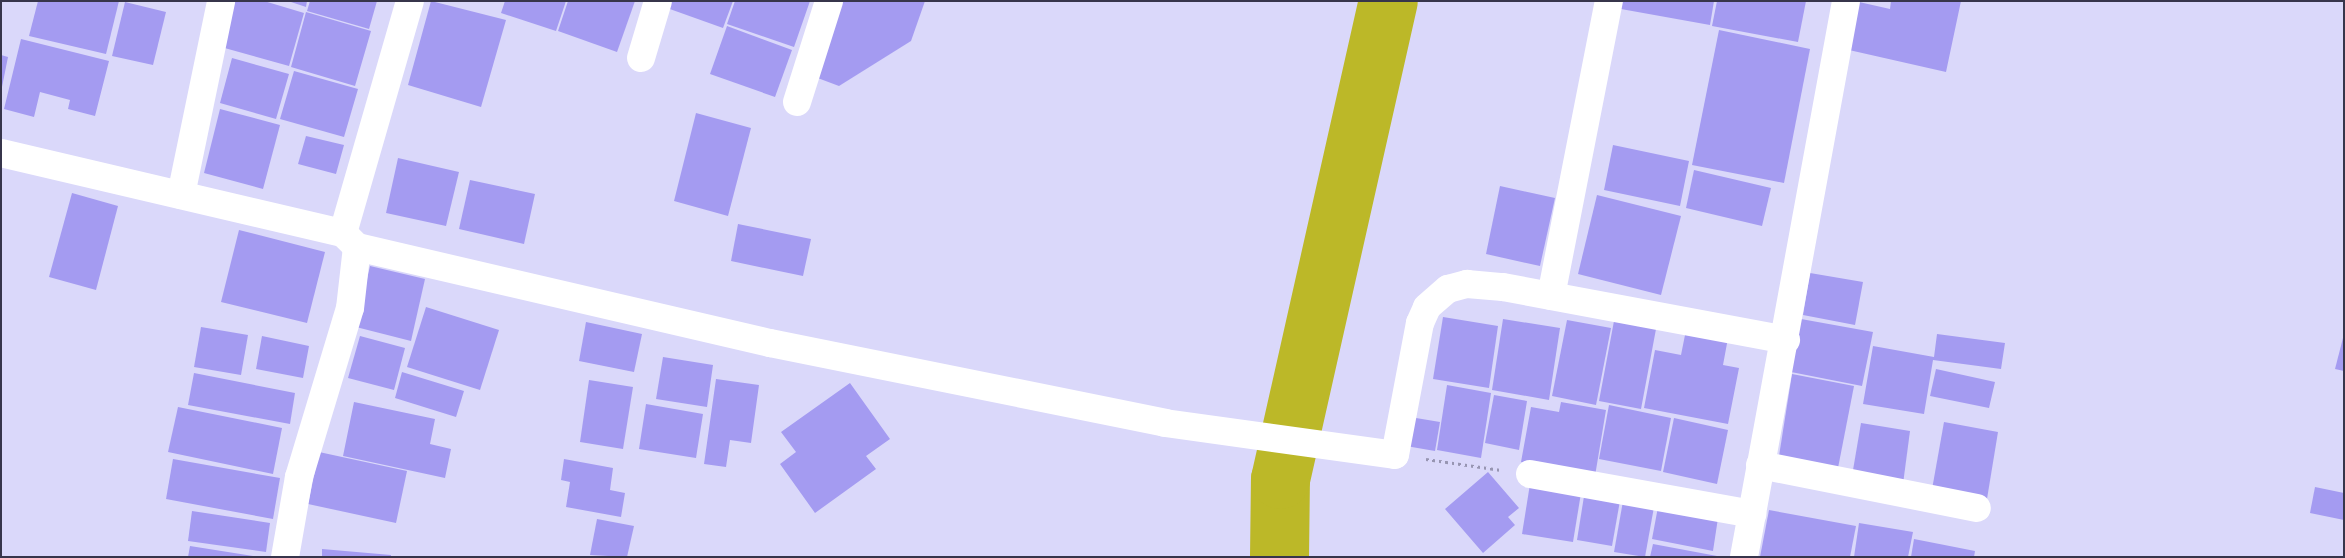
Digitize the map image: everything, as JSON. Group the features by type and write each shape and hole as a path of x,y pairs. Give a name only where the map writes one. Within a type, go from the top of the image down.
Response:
{"street":[{"path":"181,195 221,1"},
{"path":"285,557 299,477 350,308 350,240 410,1"},
{"path":"641,58 658,1"},
{"path":"797,102 829,1"},
{"path":"1551,296 1609,1"},
{"path":"1744,557 1760,465 1786,340 1846,1"},
{"path":"1,153 181,195 350,240 770,343 1165,423 1395,455 1420,323 1437,296 1467,284 1551,296 1786,340"},
{"path":"1760,465 1978,508"},
{"path":"1530,474 1752,514"}],"path":[{"path":"1395,455 1530,474"}],"building":[{"path":"38,1 119,1 106,54 29,36"},
{"path":"234,1 264,1 304,13 289,66 221,47"},
{"path":"288,1 307,1 306,7"},
{"path":"310,1 377,1 369,29 307,11"},
{"path":"431,1 506,20 481,107 408,85"},
{"path":"505,1 566,1 556,31 501,13"},
{"path":"568,1 635,1 617,52 558,31"},
{"path":"669,1 733,1 723,28 667,8"},
{"path":"735,1 810,1 794,47 727,24"},
{"path":"840,1 925,1 911,41 839,86 815,77"},
{"path":"1622,1 1714,1 1710,25 1621,9"},
{"path":"1717,1 1806,1 1798,42 1712,26"},
{"path":"1891,1 1961,1 1946,72 1849,50 1859,2 1890,9"},
{"path":"125,2 166,12 153,65 112,56"},
{"path":"306,12 371,31 355,86 291,67"},
{"path":"727,26 792,50 775,97 710,74"},
{"path":"1719,30 1810,49 1784,183 1692,165"},
{"path":"21,39 109,61 95,116 68,109 70,100 40,92 34,117 4,109"},
{"path":"1,55 8,57 2,87 1,87"},
{"path":"232,58 289,74 276,119 220,103"},
{"path":"294,71 358,89 344,137 280,119"},
{"path":"220,109 280,125 263,189 204,173"},
{"path":"696,113 751,128 728,216 674,201"},
{"path":"306,136 344,145 336,174 298,164"},
{"path":"1613,145 1689,161 1680,206 1604,190"},
{"path":"398,158 459,172 446,226 386,213"},
{"path":"1694,170 1771,188 1762,226 1686,208"},
{"path":"470,180 535,194 524,244 459,229"},
{"path":"1500,186 1555,198 1540,266 1486,254"},
{"path":"72,193 118,206 96,290 49,277"},
{"path":"1597,195 1681,216 1661,295 1578,274"},
{"path":"738,224 811,239 803,276 731,261"},
{"path":"239,230 325,252 307,323 221,302"},
{"path":"370,266 425,279 411,341 356,327"},
{"path":"1810,273 1863,282 1855,325 1803,315"},
{"path":"426,307 499,330 480,390 407,367"},
{"path":"1443,317 1498,326 1489,388 1433,379"},
{"path":"1503,319 1560,328 1549,400 1492,390"},
{"path":"1801,319 1873,332 1862,386 1791,372"},
{"path":"1567,320 1611,328 1596,405 1552,396"},
{"path":"1614,321 1656,329 1641,409 1599,401"},
{"path":"586,322 642,334 634,372 579,361"},
{"path":"201,327 248,335 241,375 194,367"},
{"path":"1686,330 1728,338 1723,365 1739,368 1728,424 1644,408 1655,350 1681,355"},
{"path":"1937,334 2005,343 2001,369 1933,360 1924,414 1863,404 1873,346 1934,357"},
{"path":"2344,334 2344,371 2335,369"},
{"path":"262,336 309,346 303,378 256,369"},
{"path":"360,336 405,348 394,390 348,378"},
{"path":"663,357 713,365 707,407 656,399"},
{"path":"1936,369 1995,382 1989,408 1930,396"},
{"path":"402,372 464,391 456,417 395,398"},
{"path":"194,373 295,393 290,424 188,405"},
{"path":"1792,374 1854,386 1838,468 1779,456"},
{"path":"716,379 759,385 751,443 730,440 726,467 704,464"},
{"path":"589,380 633,387 623,449 580,442"},
{"path":"850,383 890,439 866,456 876,469 815,513 780,464 796,452 781,432"},
{"path":"1447,385 1491,393 1481,458 1437,450"},
{"path":"1494,395 1527,401 1519,450 1485,443"},
{"path":"354,402 435,419 430,444 451,449 445,478 343,456"},
{"path":"1561,402 1606,410 1595,476 1521,462 1531,407 1559,412"},
{"path":"646,404 703,414 696,458 639,449"},
{"path":"1609,405 1671,418 1661,471 1599,459"},
{"path":"178,407 282,428 273,474 168,452"},
{"path":"1410,417 1440,422 1435,451 1406,446"},
{"path":"1674,418 1728,430 1717,484 1663,472"},
{"path":"1944,422 1998,432 1986,505 1931,495"},
{"path":"1861,423 1910,431 1903,484 1852,476"},
{"path":"319,452 407,471 396,523 308,504"},
{"path":"173,459 280,478 273,519 166,499"},
{"path":"564,459 613,468 610,490 625,493 621,517 566,507 570,482 561,480"},
{"path":"1488,472 1519,508 1508,517 1515,525 1483,553 1445,509"},
{"path":"1530,484 1581,493 1573,542 1522,534"},
{"path":"2315,487 2344,493 2344,520 2310,513"},
{"path":"1585,490 1621,495 1612,546 1577,540"},
{"path":"1623,501 1654,507 1645,557 1614,552"},
{"path":"1658,507 1718,518 1713,551 1652,539"},
{"path":"1769,510 1856,526 1850,557 1760,557"},
{"path":"192,511 270,523 266,552 188,541"},
{"path":"597,519 634,526 627,557 590,555"},
{"path":"1859,523 1913,532 1908,557 1854,557"},
{"path":"1914,539 1975,551 1974,557 1911,557"},
{"path":"1653,544 1717,556 1717,557 1650,557"},
{"path":"190,546 253,556 253,557 188,557"},
{"path":"322,549 391,555 391,557 322,557"}],"waterway":[{"path":"1279,557 1280,479 1388,1"}]}
